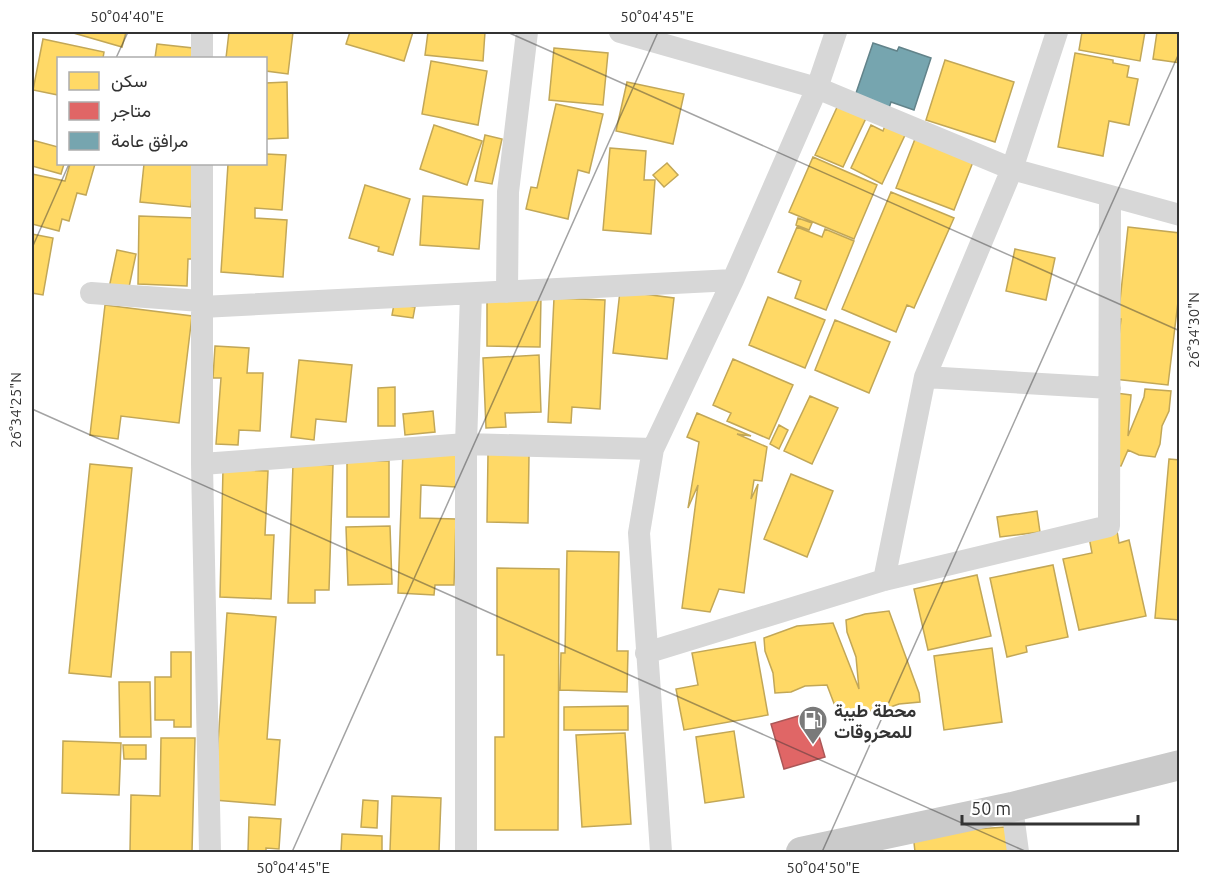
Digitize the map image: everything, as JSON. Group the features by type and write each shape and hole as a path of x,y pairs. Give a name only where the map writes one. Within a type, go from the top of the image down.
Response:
{"main road":[{"path":"801,852 1012,807 1179,765"}],"street":[{"path":"202,32 202,57"},
{"path":"507,292 508,192 527,32"},
{"path":"620,32 817,88 1012,169 1179,214"},
{"path":"661,852 639,533 653,449 733,280 817,88 836,32"},
{"path":"884,580 925,376 1012,169 1057,32"},
{"path":"202,165 202,464 210,852"},
{"path":"646,653 884,580 1109,526 1110,195"},
{"path":"91,293 202,304 471,294 733,280"},
{"path":"466,852 466,444 471,294"},
{"path":"925,376 1110,388"},
{"path":"202,464 466,444 653,449"},
{"path":"1012,807 1018,852"}],"building: سكن":[{"path":"70,32 126,32 122,47"},
{"path":"229,32 293,32 288,74 267,71 267,57 226,57"},
{"path":"350,32 413,32 404,61 346,44"},
{"path":"428,32 485,32 483,61 425,55"},
{"path":"1082,32 1145,32 1140,61 1079,50"},
{"path":"1157,32 1180,32 1180,63 1153,59"},
{"path":"43,39 104,52 103,57 57,57 57,95 33,90"},
{"path":"157,44 193,48 192,57 155,57"},
{"path":"554,48 608,53 603,105 549,100"},
{"path":"1075,53 1113,60 1113,63 1129,66 1127,77 1138,79 1129,125 1109,121 1103,156 1058,147"},
{"path":"945,60 1014,82 995,142 926,120"},
{"path":"431,61 487,71 478,125 422,114"},
{"path":"287,82 288,138 267,139 267,83"},
{"path":"627,82 684,94 673,144 616,131"},
{"path":"839,103 867,116 843,167 815,155"},
{"path":"556,104 603,114 589,173 578,170 568,219 526,209 531,187 537,188"},
{"path":"886,123 906,133 882,184 851,168 871,125 883,131"},
{"path":"434,125 482,141 467,185 420,169"},
{"path":"485,135 502,139 492,184 475,181"},
{"path":"915,139 973,162 954,210 896,188"},
{"path":"32,140 57,147 57,165 64,165 61,174 32,166"},
{"path":"610,148 646,151 644,180 655,180 651,234 603,230"},
{"path":"267,154 286,155 282,210 255,208 255,218 287,220 283,277 221,272 228,165 267,165"},
{"path":"813,157 877,185 854,239 789,212"},
{"path":"667,163 678,175 664,187 653,175"},
{"path":"70,165 95,165 86,195 77,193 69,221 62,219 59,231 32,224 32,174 65,181"},
{"path":"144,165 195,165 191,207 140,202"},
{"path":"365,185 410,199 393,255 378,251 379,247 349,238"},
{"path":"891,192 954,218 914,308 907,305 896,332 842,309"},
{"path":"423,196 483,200 479,249 420,245"},
{"path":"139,216 196,218 195,259 188,259 187,286 138,284"},
{"path":"798,218 812,223 809,230 796,225"},
{"path":"797,227 822,237 825,229 854,241 826,310 795,298 801,281 778,272"},
{"path":"1128,227 1180,233 1180,285 1168,385 1114,379"},
{"path":"32,234 53,238 43,295 32,293"},
{"path":"1015,249 1055,258 1046,300 1006,291"},
{"path":"117,250 136,254 128,292 109,288"},
{"path":"620,291 674,298 667,359 613,353"},
{"path":"487,297 541,297 540,347 487,346"},
{"path":"768,297 825,320 805,368 749,345"},
{"path":"554,298 605,300 600,409 572,407 571,423 548,422"},
{"path":"394,304 415,307 413,318 392,315"},
{"path":"105,305 192,316 179,423 121,416 118,439 90,435"},
{"path":"835,320 890,342 869,393 815,370"},
{"path":"215,346 249,348 247,373 263,373 260,431 239,430 238,445 216,444 221,378 213,378"},
{"path":"539,355 541,412 505,413 506,427 486,428 483,358"},
{"path":"733,359 793,385 769,439 727,421 731,413 713,405"},
{"path":"299,360 352,365 346,422 316,419 314,440 291,437"},
{"path":"395,387 395,426 378,426 378,388"},
{"path":"1145,389 1171,391 1169,411 1162,426 1160,444 1155,457 1139,455 1128,450 1121,466 1110,465 1116,393 1131,395 1128,436"},
{"path":"810,396 838,408 812,464 784,451"},
{"path":"433,411 435,432 405,435 403,414"},
{"path":"697,413 751,436 737,434 767,447 762,481 754,480 751,499 758,484 744,593 719,589 710,612 682,608 698,485 688,508 699,442 687,437"},
{"path":"779,425 788,430 779,449 770,444"},
{"path":"403,450 457,452 456,487 421,485 420,518 456,519 454,585 435,585 434,595 398,593"},
{"path":"488,454 529,455 528,523 487,522"},
{"path":"1169,459 1180,460 1180,620 1155,618"},
{"path":"347,461 389,461 389,517 347,517"},
{"path":"90,464 132,468 111,677 69,673"},
{"path":"293,464 333,465 329,590 315,590 315,603 288,603"},
{"path":"223,469 268,471 265,535 274,535 271,599 220,597"},
{"path":"791,474 833,491 807,557 764,539"},
{"path":"1037,511 1040,532 1000,537 997,517"},
{"path":"390,526 392,584 348,585 346,527"},
{"path":"1117,531 1119,543 1129,540 1146,616 1079,630 1063,559 1092,553 1089,537"},
{"path":"567,551 619,552 617,651 628,651 627,692 560,690 561,653 565,653"},
{"path":"1053,565 1068,637 1026,646 1027,652 1007,657 990,578"},
{"path":"497,568 559,569 558,830 495,830 495,737 504,737 504,655 497,655"},
{"path":"977,575 991,636 928,650 914,589"},
{"path":"889,611 919,693 920,702 899,704 882,710 838,714 827,685 805,686 791,692 775,693 773,673 765,651 764,638 797,626 833,623 859,689 856,657 847,632 846,620 865,614"},
{"path":"227,613 276,617 267,739 280,740 275,805 214,800"},
{"path":"755,642 768,715 684,730 676,689 698,685 692,653"},
{"path":"992,648 1002,722 944,730 934,656"},
{"path":"171,652 191,652 191,727 174,727 174,720 155,720 155,677 171,677"},
{"path":"119,682 150,682 151,737 120,737"},
{"path":"628,706 628,730 564,730 564,707"},
{"path":"734,731 744,797 705,803 696,737"},
{"path":"625,733 631,824 582,827 576,735"},
{"path":"161,738 195,738 192,852 130,852 131,795 160,796"},
{"path":"63,741 121,743 119,795 62,793"},
{"path":"123,745 146,745 146,759 124,759"},
{"path":"392,796 441,798 439,852 390,851"},
{"path":"363,800 378,801 377,828 361,827"},
{"path":"249,817 281,819 279,849 266,848 266,852 248,852"},
{"path":"1006,827 1008,852 915,852 913,833"},
{"path":"342,834 382,836 382,852 341,852"}],"building: متاجر":[{"path":"812,712 825,757 784,769 771,724"}],"building: مرافق عامة":[{"path":"873,43 897,51 899,47 931,58 914,110 891,102 888,111 854,99"}],"place":[{"name":"محطة طيبة للمحروقات","path":"813,746"}]}
